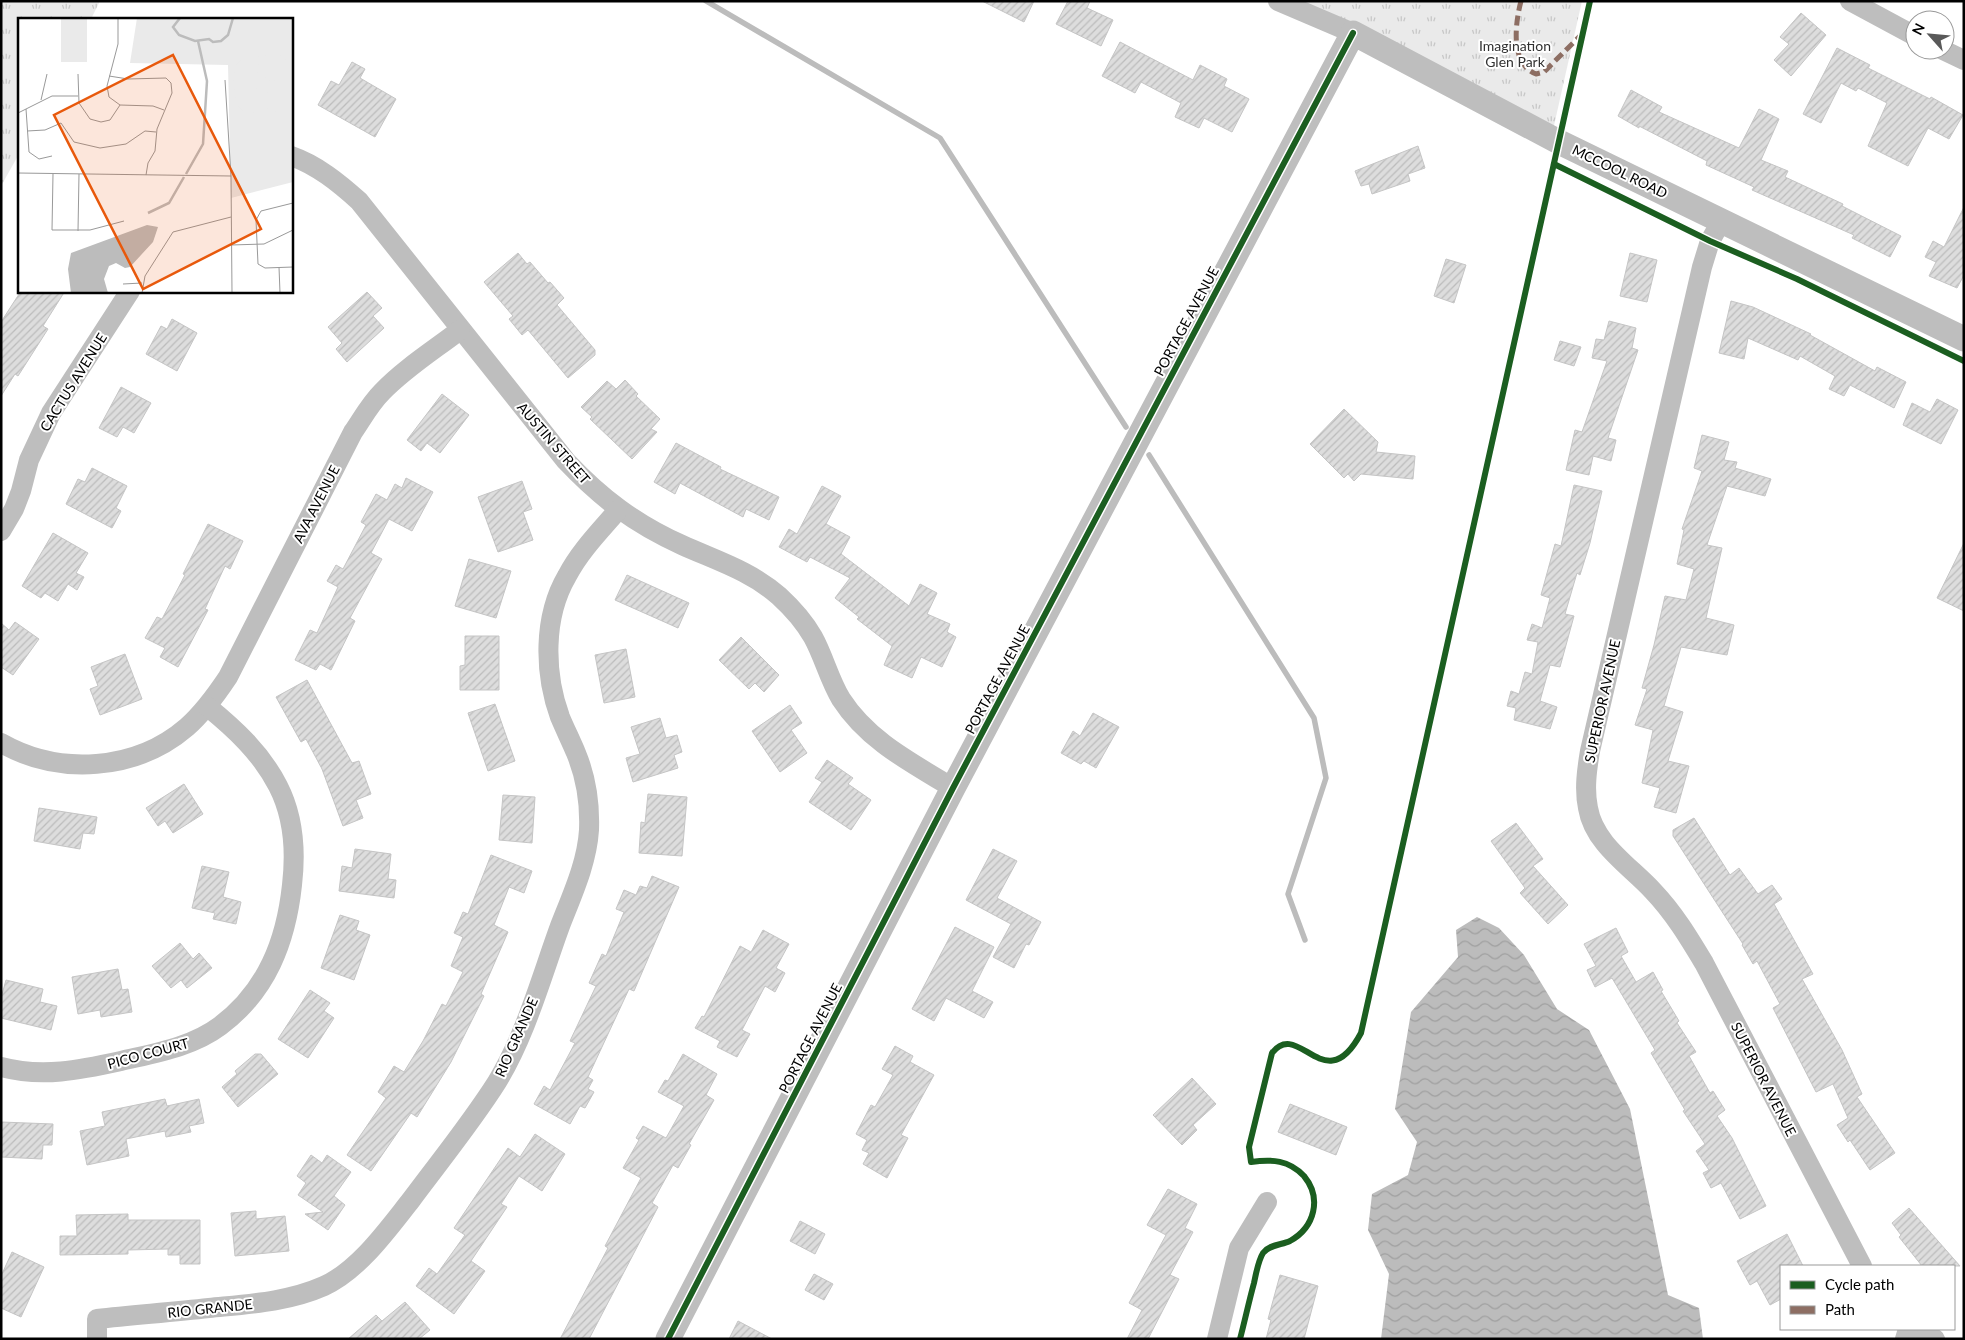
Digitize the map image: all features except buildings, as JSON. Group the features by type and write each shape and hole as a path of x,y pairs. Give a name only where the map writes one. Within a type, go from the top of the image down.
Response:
{"street":[{"name":"MCCOOL ROAD","path":"1278,1 1353,33 1559,142 1964,339"},
{"path":"1850,1 1905,31"},
{"name":"PORTAGE AVENUE","path":"668,1339 953,788 1353,33"},
{"name":"AUSTIN STREET","path":"292,156 321,170 359,201 566,461 589,485 618,510 664,536 757,579 780,596 813,637 826,670 841,699 874,738 953,788"},
{"name":"SUPERIOR AVENUE","path":"1722,220 1710,241 1702,267 1590,751 1586,781 1588,809 1596,830 1610,848 1654,891 1682,926 1704,963 1861,1265"},
{"name":"CACTUS AVENUE","path":"1,531 22,491 29,460 51,414 129,292"},
{"name":"AVA AVENUE","path":"1,743 38,759 64,764 90,764 119,761 164,743 186,728 208,707 228,677 353,432 366,412 382,392 460,330"},
{"name":"RIO GRANDE","path":"97,1339 97,1319 266,1302 296,1296 327,1285 354,1265 380,1240 469,1124 498,1080 520,1036 580,873 589,831 588,797 577,755 560,716 552,689 548,660 550,631 556,599 566,576 581,553 618,510"},
{"name":"PICO COURT","path":"1,1068 28,1073 80,1071 174,1048 199,1039 220,1026 244,1004 261,982 284,935 290,909 295,859 293,832 278,786 261,759 232,726 208,707"},
{"path":"1217,1339 1239,1248 1267,1202"},
{"path":"1922,1330 1935,1339"}],"green space":[{"path":"1,1 100,1 92,18 18,18 18,156 1,186"},
{"name":"Imagination Glen Park","path":"1295,1 1582,1 1553,130"}],"water":[{"path":"1477,917 1499,928 1524,955 1557,1009 1589,1030 1630,1109 1668,1295 1699,1308 1703,1339 1381,1339 1389,1274 1368,1230 1372,1194 1408,1175 1417,1142 1395,1109 1411,1012 1458,957 1456,930"}],"waterway":[{"path":"706,1 940,138 1126,427"},
{"path":"1149,455 1314,718 1326,778 1288,894 1305,940"}],"marked path":[{"path":"1521,1 1516,32 1518,53 1522,62 1536,74 1544,72 1581,35"}],"cycle path":[{"path":"1240,1339 1257,1268 1263,1253 1269,1248 1290,1241 1299,1235 1310,1220 1313,1212 1313,1193 1304,1176 1298,1171 1280,1162 1251,1162 1249,1147 1272,1053 1282,1045 1292,1045 1324,1060 1336,1060 1348,1052 1361,1033 1590,1"},
{"path":"668,1339 953,788 1353,33"},
{"path":"1554,164 1710,241 1797,279 1964,361"}]}
